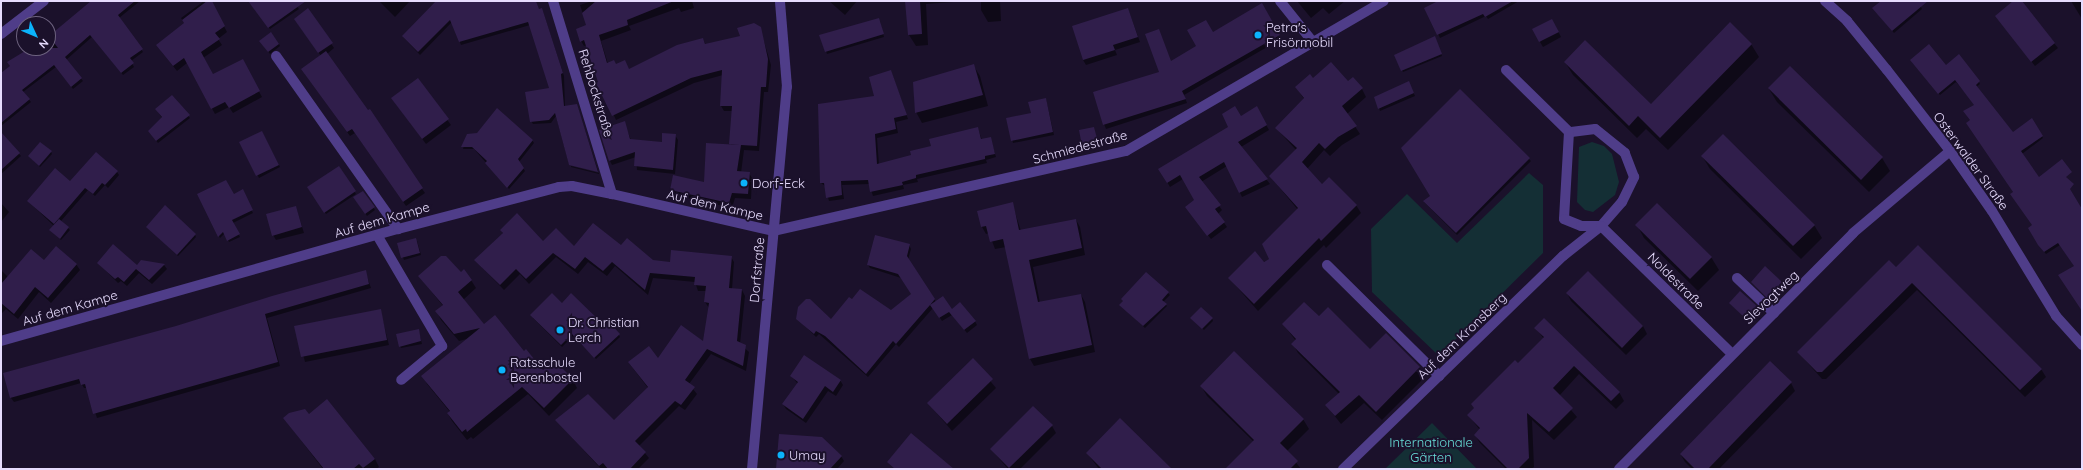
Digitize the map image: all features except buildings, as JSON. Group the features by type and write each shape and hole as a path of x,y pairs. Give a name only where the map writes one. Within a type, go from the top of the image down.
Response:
{"street":[{"name":"Rehbockstraße","path":"553,1 612,194"},
{"name":"Dorfstraße","path":"752,469 787,87 780,1"},
{"path":"1280,1 1313,42"},
{"name":"Schmiedestraße","path":"773,232 1126,151 1384,1"},
{"name":"Osterwalder Straße","path":"1825,1 1847,21 1950,152 1992,212 2056,316 2082,345"},
{"path":"1,34 42,2"},
{"path":"276,56 398,228"},
{"path":"1506,70 1569,132 1564,219 1581,226 1602,226 1622,202 1634,177 1625,153 1595,129 1569,132"},
{"name":"Slevogtweg","path":"1619,469 1732,354 1876,212 1950,152"},
{"name":"Auf dem Kampe","path":"1,341 398,228 559,187 572,186 612,194 773,232"},
{"name":"Noldestraße","path":"1602,226 1732,354"},
{"name":"Auf dem Kronsberg","path":"1344,469 1563,256 1602,226"},
{"path":"377,235 442,346 401,380"},
{"path":"1327,265 1440,376"},
{"path":"1737,278 1774,314"}],"green space":[{"path":"1592,142 1604,146 1612,154 1619,182 1615,195 1593,212 1585,210 1577,202 1579,147"},
{"path":"1529,173 1543,185 1543,253 1439,356 1372,292 1371,229 1407,194 1457,243"},
{"name":"Internationale Gärten","path":"1432,423 1477,469 1385,469"}],"place":[{"name":"Petra's Frisörmobil","path":"1258,35"},
{"name":"Dorf-Eck","path":"744,183"},
{"name":"Dr. Christian Lerch","path":"560,330"},
{"name":"Ratsschule Berenbostel","path":"502,370"},
{"name":"Umay","path":"781,455"}]}
